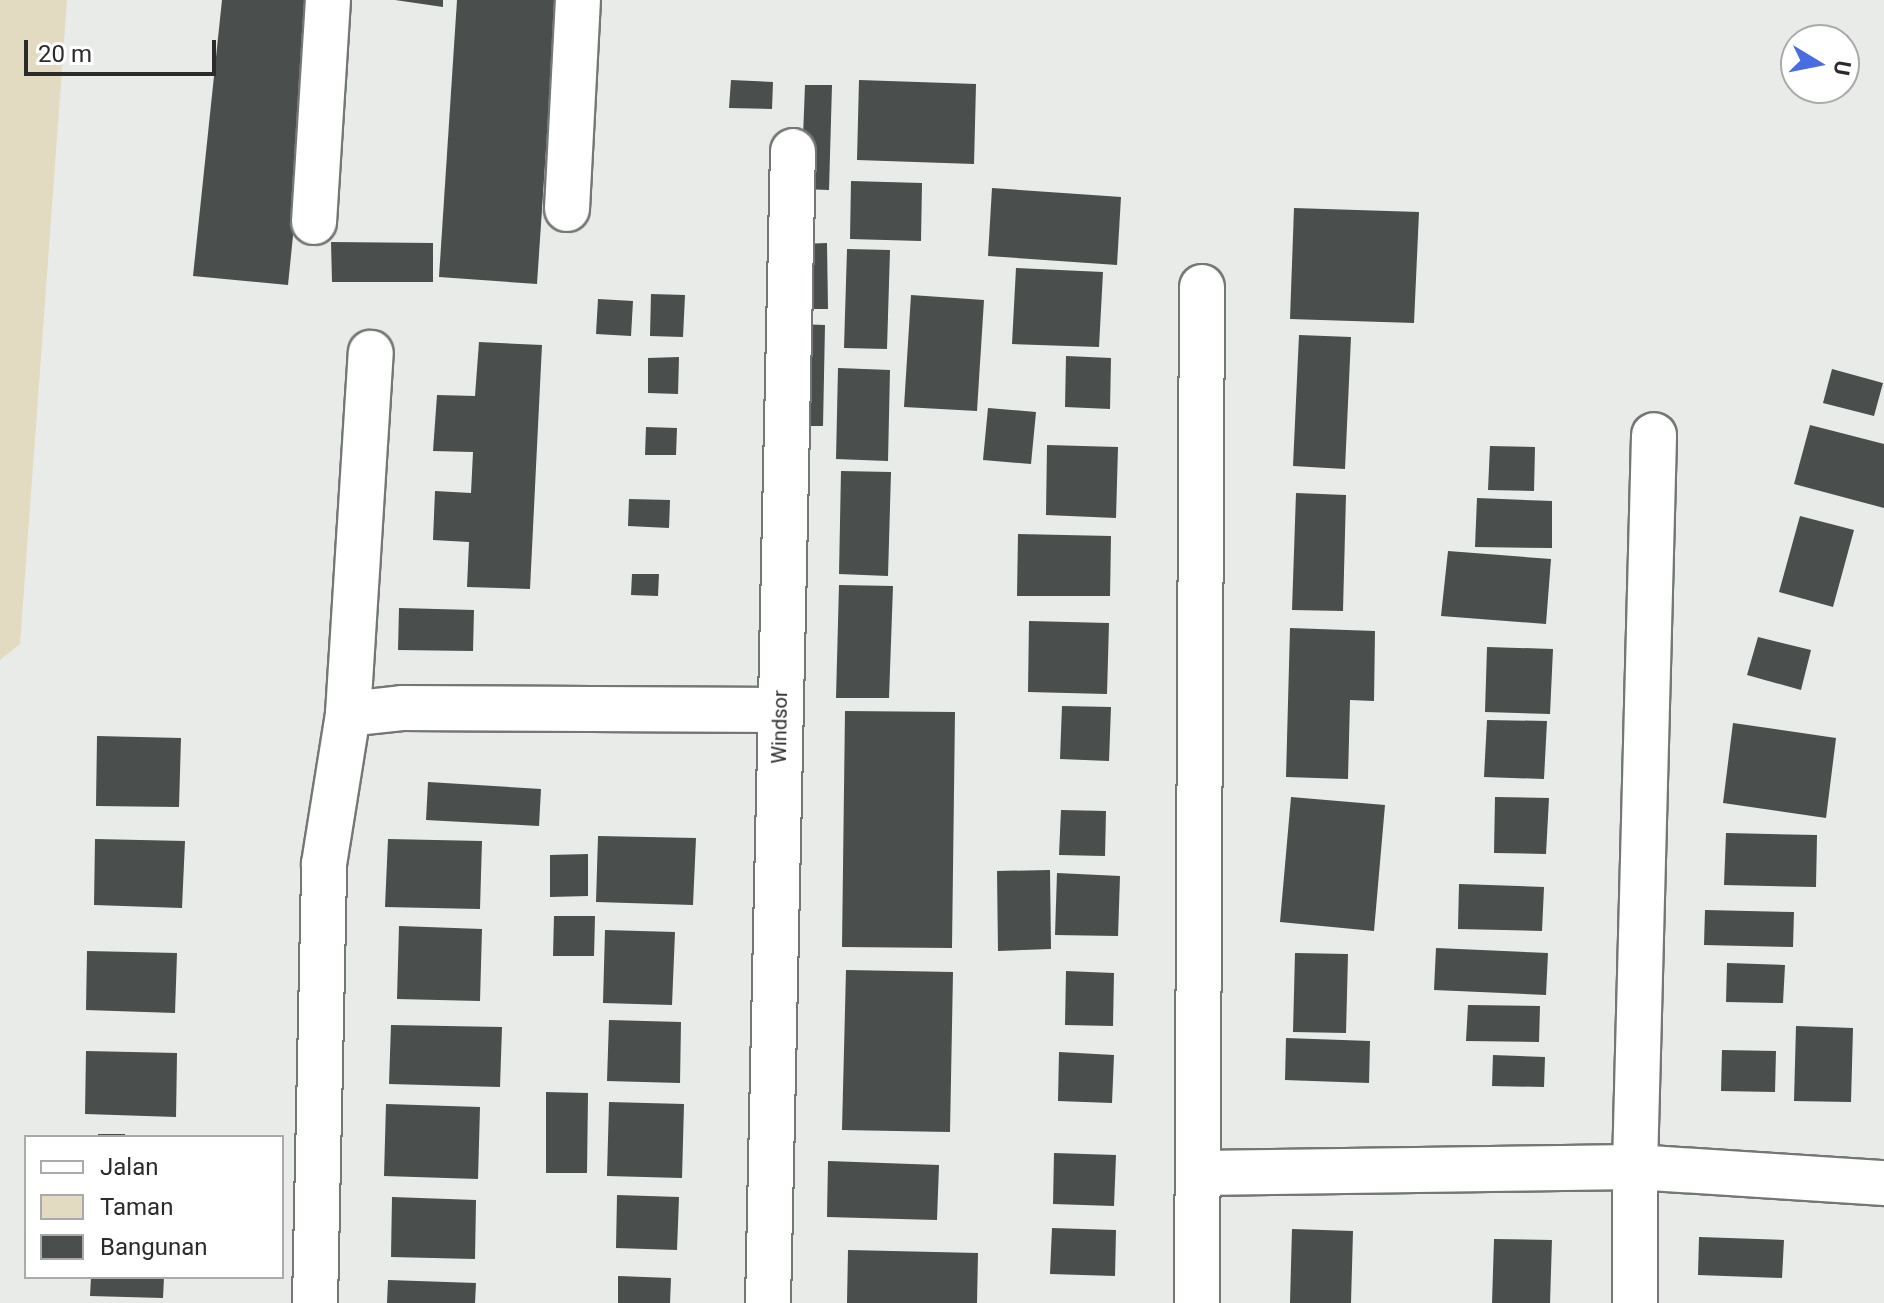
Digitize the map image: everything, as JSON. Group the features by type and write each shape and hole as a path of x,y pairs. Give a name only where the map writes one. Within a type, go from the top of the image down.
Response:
{"street":[{"path":"314,222 328,0"},
{"path":"567,209 578,0"},
{"name":"Windsor","path":"768,1303 793,151"},
{"path":"1197,1303 1202,287"},
{"path":"315,1303 324,864 348,714 371,353"},
{"path":"1635,1303 1635,1167 1654,435"},
{"path":"348,714 402,708 781,710"},
{"path":"1199,1173 1635,1167 1884,1183"}],"green space":[{"path":"0,0 67,0 20,644 0,660"}],"building":[{"path":"222,0 317,0 288,285 193,276"},
{"path":"395,0 443,0 443,7"},
{"path":"457,0 556,0 537,284 439,277"},
{"path":"731,80 773,82 772,109 729,108"},
{"path":"859,80 976,84 974,164 857,160"},
{"path":"805,85 832,85 829,190 801,189"},
{"path":"851,181 922,183 921,241 850,239"},
{"path":"992,188 1121,197 1117,265 988,256"},
{"path":"1294,208 1419,212 1414,323 1290,319"},
{"path":"331,242 433,243 433,282 332,282"},
{"path":"827,243 828,309 802,309 801,244"},
{"path":"847,249 890,250 887,349 844,348"},
{"path":"1016,268 1103,272 1099,347 1012,344"},
{"path":"651,294 685,295 683,337 650,336"},
{"path":"911,295 984,300 977,411 904,407"},
{"path":"598,299 633,301 631,336 596,334"},
{"path":"797,324 825,325 823,426 795,426"},
{"path":"1299,335 1351,337 1345,469 1293,466"},
{"path":"479,342 542,345 530,589 467,587 469,542 433,540 435,491 471,493 473,452 433,451 437,395 475,396"},
{"path":"1066,356 1111,358 1110,409 1065,407"},
{"path":"679,357 678,394 648,393 648,358"},
{"path":"838,368 890,370 888,461 836,459"},
{"path":"1832,369 1883,383 1874,416 1823,403"},
{"path":"988,408 1036,412 1031,464 983,460"},
{"path":"1810,425 1884,444 1884,508 1794,484"},
{"path":"646,427 677,428 676,455 645,455"},
{"path":"1047,445 1118,447 1116,518 1046,515"},
{"path":"1490,446 1535,447 1534,491 1488,490"},
{"path":"841,471 891,472 888,576 839,574"},
{"path":"1296,493 1346,495 1343,611 1292,610"},
{"path":"1477,498 1552,501 1552,548 1475,547"},
{"path":"629,499 670,500 669,528 628,526"},
{"path":"1800,516 1854,530 1833,607 1779,592"},
{"path":"1018,534 1111,536 1110,596 1017,596"},
{"path":"1448,551 1551,559 1546,624 1441,616"},
{"path":"632,574 659,574 658,596 631,595"},
{"path":"839,585 893,586 889,698 836,698"},
{"path":"399,608 474,610 473,651 398,650"},
{"path":"1029,621 1109,623 1107,694 1028,692"},
{"path":"1290,628 1375,631 1374,701 1350,700 1348,779 1286,777"},
{"path":"1758,637 1811,650 1801,690 1747,675"},
{"path":"1487,647 1553,649 1550,714 1485,712"},
{"path":"1062,706 1111,707 1109,761 1060,759"},
{"path":"845,711 955,712 952,948 842,947"},
{"path":"1487,720 1547,721 1544,779 1484,777"},
{"path":"1733,723 1836,738 1826,818 1723,803"},
{"path":"97,736 181,738 179,807 96,806"},
{"path":"428,782 541,789 539,826 426,820"},
{"path":"1291,797 1385,805 1374,931 1280,922"},
{"path":"1495,797 1549,798 1546,854 1494,853"},
{"path":"1061,810 1106,811 1105,856 1059,855"},
{"path":"1726,833 1817,835 1816,887 1724,885"},
{"path":"598,836 696,838 693,905 596,902"},
{"path":"95,839 185,841 182,908 94,905"},
{"path":"388,839 482,841 480,909 385,907"},
{"path":"588,854 588,896 550,897 550,855"},
{"path":"1050,870 1051,949 998,951 997,871"},
{"path":"1057,873 1120,876 1118,936 1055,935"},
{"path":"1459,884 1544,887 1542,931 1458,929"},
{"path":"1705,910 1794,912 1793,947 1704,945"},
{"path":"554,916 595,916 594,956 553,956"},
{"path":"399,926 482,929 480,1001 397,999"},
{"path":"605,930 675,932 672,1005 603,1003"},
{"path":"1436,948 1548,953 1546,995 1434,990"},
{"path":"87,951 177,953 175,1013 86,1010"},
{"path":"1295,953 1348,954 1346,1033 1293,1032"},
{"path":"1727,963 1785,965 1783,1003 1726,1002"},
{"path":"846,970 953,972 950,1132 842,1130"},
{"path":"1066,971 1114,973 1113,1026 1065,1025"},
{"path":"1468,1005 1540,1006 1539,1042 1466,1041"},
{"path":"609,1020 681,1022 680,1083 607,1081"},
{"path":"391,1025 502,1027 500,1087 389,1084"},
{"path":"1796,1026 1853,1028 1851,1102 1794,1101"},
{"path":"1286,1038 1370,1041 1369,1083 1285,1080"},
{"path":"1722,1050 1776,1051 1775,1092 1721,1091"},
{"path":"86,1051 177,1053 176,1117 85,1114"},
{"path":"1059,1052 1114,1055 1112,1103 1058,1101"},
{"path":"1493,1055 1545,1057 1544,1087 1492,1086"},
{"path":"546,1092 588,1093 587,1173 546,1173"},
{"path":"609,1102 684,1104 682,1178 607,1176"},
{"path":"386,1104 480,1107 478,1179 384,1176"},
{"path":"1054,1153 1116,1155 1114,1206 1053,1204"},
{"path":"828,1161 939,1165 937,1220 827,1217"},
{"path":"617,1195 679,1197 677,1250 616,1248"},
{"path":"392,1197 476,1200 475,1259 391,1257"},
{"path":"1052,1228 1116,1230 1115,1276 1050,1274"},
{"path":"1292,1229 1353,1231 1351,1303 1290,1303"},
{"path":"1699,1237 1784,1240 1782,1278 1698,1275"},
{"path":"1494,1239 1552,1240 1550,1303 1492,1303"},
{"path":"848,1250 978,1253 977,1303 847,1303"},
{"path":"618,1276 671,1278 670,1303 618,1303"},
{"path":"91,1279 164,1279 163,1298 90,1296"},
{"path":"388,1280 476,1283 475,1303 387,1303"}]}
